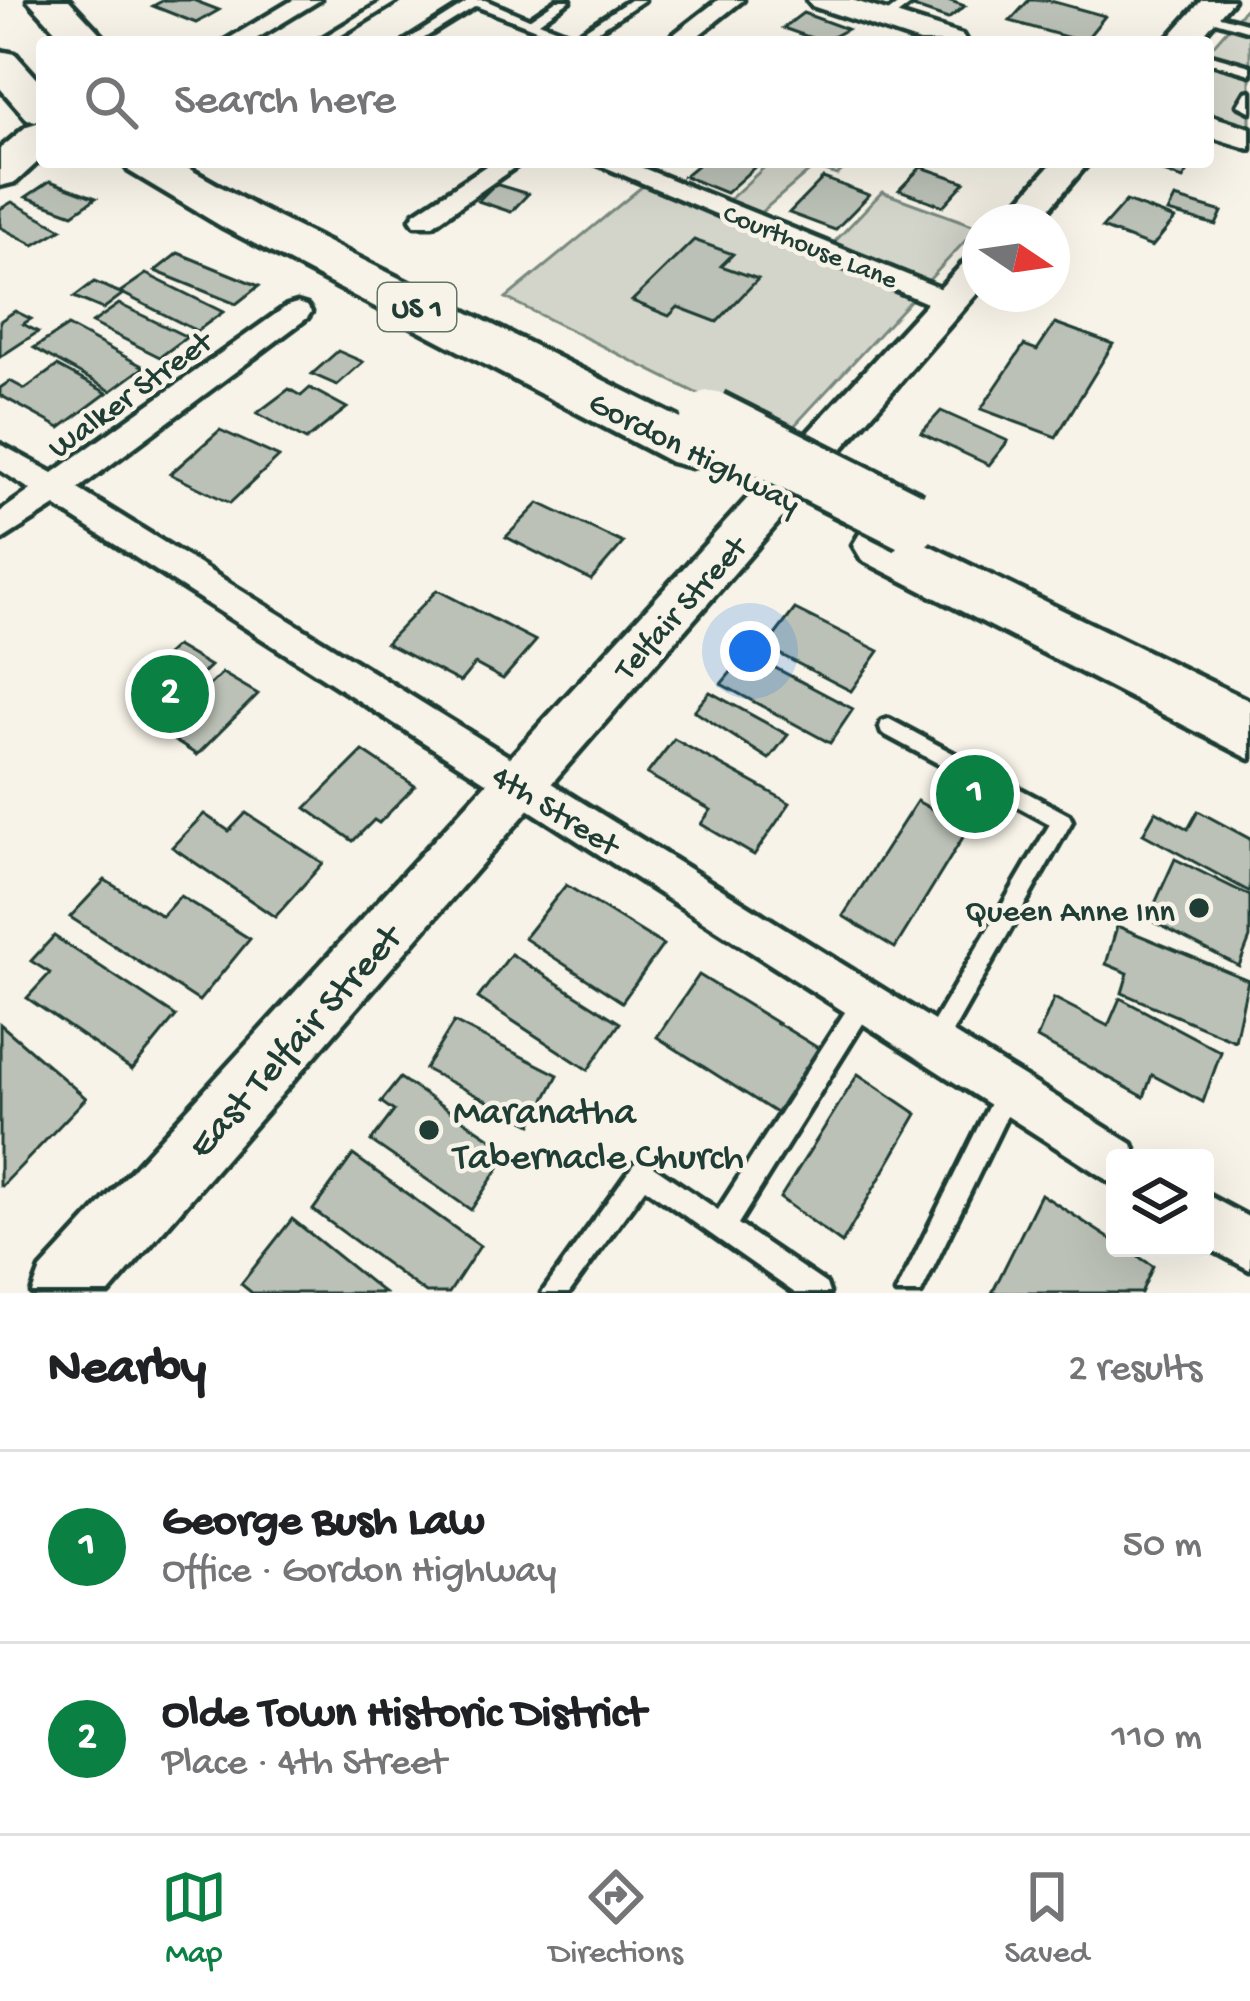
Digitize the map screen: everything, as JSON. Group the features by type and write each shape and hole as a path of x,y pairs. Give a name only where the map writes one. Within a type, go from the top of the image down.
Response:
{"highway":[{"path":"47,0 82,36"},
{"path":"0,42 36,80"},
{"path":"0,63 36,103"},
{"path":"0,172 36,140"},
{"path":"0,172 36,163"},
{"name":"Gordon Highway","path":"152,168 271,233 700,434 897,533 1250,732"},
{"name":"Gordon Highway","path":"235,168 343,237 700,434"},
{"name":"Gordon Highway","path":"897,533 1250,688"}],"street":[{"path":"245,36 309,0"},
{"path":"683,36 732,0"},
{"path":"822,0 933,36"},
{"path":"1185,36 1211,7"},
{"path":"1214,127 1250,139"},
{"path":"424,220 500,168"},
{"name":"Courthouse Lane","path":"621,168 949,302"},
{"path":"1035,204 1067,168"},
{"name":"Telfair Street","path":"519,784 962,287"},
{"name":"Walker Street","path":"0,530 297,312"},
{"name":"4th Street","path":"0,455 1106,1155"},
{"name":"East Telfair Street","path":"77,1289 519,784"},
{"path":"1214,1224 1250,1246"}],"lane":[{"path":"332,36 393,0"},
{"path":"530,23 565,0"},
{"path":"586,36 638,0"},
{"path":"884,20 911,0"},
{"path":"419,36 474,1 565,36"},
{"path":"1211,7 1250,28"},
{"path":"1214,60 1250,70"},
{"path":"1250,95 1244,105 1250,106"},
{"path":"890,728 1062,820 932,1046"},
{"path":"721,1228 864,1002"},
{"path":"908,1293 1007,1093"},
{"path":"554,1293 642,1172 817,1293"}],"shaded area":[{"path":"1250,3 1250,128 1214,116 1214,44"},
{"path":"764,168 813,168 746,225 820,257 882,192 962,221 962,244 784,437 506,298 644,185 715,213"},
{"path":"817,168 845,168 837,175"}],"building":[{"path":"164,0 193,0 219,10 196,23 153,6"},
{"path":"922,0 965,6 948,19 913,7"},
{"path":"1029,0 1047,0 1105,16 1089,36 1063,36 1010,21"},
{"path":"803,13 847,29 834,36 806,36 783,28"},
{"path":"694,168 754,168 726,193 684,176"},
{"path":"920,168 965,182 943,206 899,190"},
{"path":"1153,168 1190,168 1183,179"},
{"path":"823,178 869,195 835,230 789,213"},
{"path":"50,181 96,198 73,214 26,197"},
{"path":"495,184 528,194 511,212 478,201"},
{"path":"1175,198 1222,212 1216,225 1168,212"},
{"path":"1126,201 1175,219 1152,247 1102,228"},
{"path":"12,202 62,229 34,245 0,227 0,209"},
{"path":"694,240 733,254 721,266 758,279 717,322 678,307 669,316 632,301"},
{"path":"178,253 259,286 236,304 155,271"},
{"path":"146,274 223,312 197,331 120,292"},
{"path":"94,282 123,294 103,309 74,297"},
{"path":"119,304 187,337 160,357 92,323"},
{"path":"15,311 31,319 23,324 38,332 0,357 0,321"},
{"path":"1055,323 1113,344 1056,437 981,409 1024,345 1037,350"},
{"path":"68,326 144,367 111,391 34,348"},
{"path":"338,351 363,362 337,385 312,374"},
{"path":"57,366 107,393 60,428 0,395 0,388 10,381 25,389"},
{"path":"310,388 347,408 306,440 257,413 289,389 301,396"},
{"path":"941,411 1008,441 989,465 921,433"},
{"path":"220,430 279,457 230,503 170,474"},
{"path":"539,503 623,543 591,580 506,537"},
{"path":"437,590 536,641 503,679 475,664 460,682 386,643"},
{"path":"795,609 879,651 851,691 766,647"},
{"path":"176,646 210,666 180,694 146,673"},
{"path":"747,653 853,709 830,743 721,684"},
{"path":"222,673 258,694 197,755 161,732"},
{"path":"710,692 788,735 769,759 694,711"},
{"path":"674,739 790,803 754,855 701,824 711,810 647,774"},
{"path":"363,751 415,786 379,823 374,820 353,841 306,808"},
{"path":"917,801 968,829 895,948 843,916"},
{"path":"1156,811 1188,829 1198,811 1250,839 1250,892 1143,834"},
{"path":"246,813 323,863 275,917 172,847 204,814 229,831"},
{"path":"1175,859 1250,896 1250,938 1239,966 1148,919"},
{"path":"105,880 162,916 180,896 250,939 199,1001 70,917"},
{"path":"566,885 663,945 622,1002 524,938"},
{"path":"1117,926 1248,980 1235,1041 1122,993 1128,973 1106,964"},
{"path":"54,936 176,1016 132,1070 27,998 50,973 31,961"},
{"path":"511,954 620,1023 588,1070 478,998"},
{"path":"699,975 823,1051 784,1118 657,1037"},
{"path":"1054,998 1108,1026 1120,998 1221,1052 1203,1102 1152,1075 1144,1097 1037,1038"},
{"path":"454,1022 558,1075 532,1124 425,1069"},
{"path":"0,1024 86,1098 2,1186 0,1185"},
{"path":"858,1074 917,1114 842,1243 780,1198"},
{"path":"400,1078 510,1151 471,1210 371,1141 394,1111 381,1102"},
{"path":"353,1155 480,1246 449,1293 426,1293 313,1210"},
{"path":"1041,1194 1106,1236 1106,1257 1139,1257 1153,1266 1141,1293 992,1293"},
{"path":"292,1219 384,1293 252,1293 241,1284"}],"place":[{"name":"Olde Town Historic District","path":"170,694"},
{"name":"George Bush Law","path":"975,794"},
{"name":"Queen Anne Inn","path":"1199,908"},
{"name":"Maranatha Tabernacle Church","path":"429,1130"}]}
